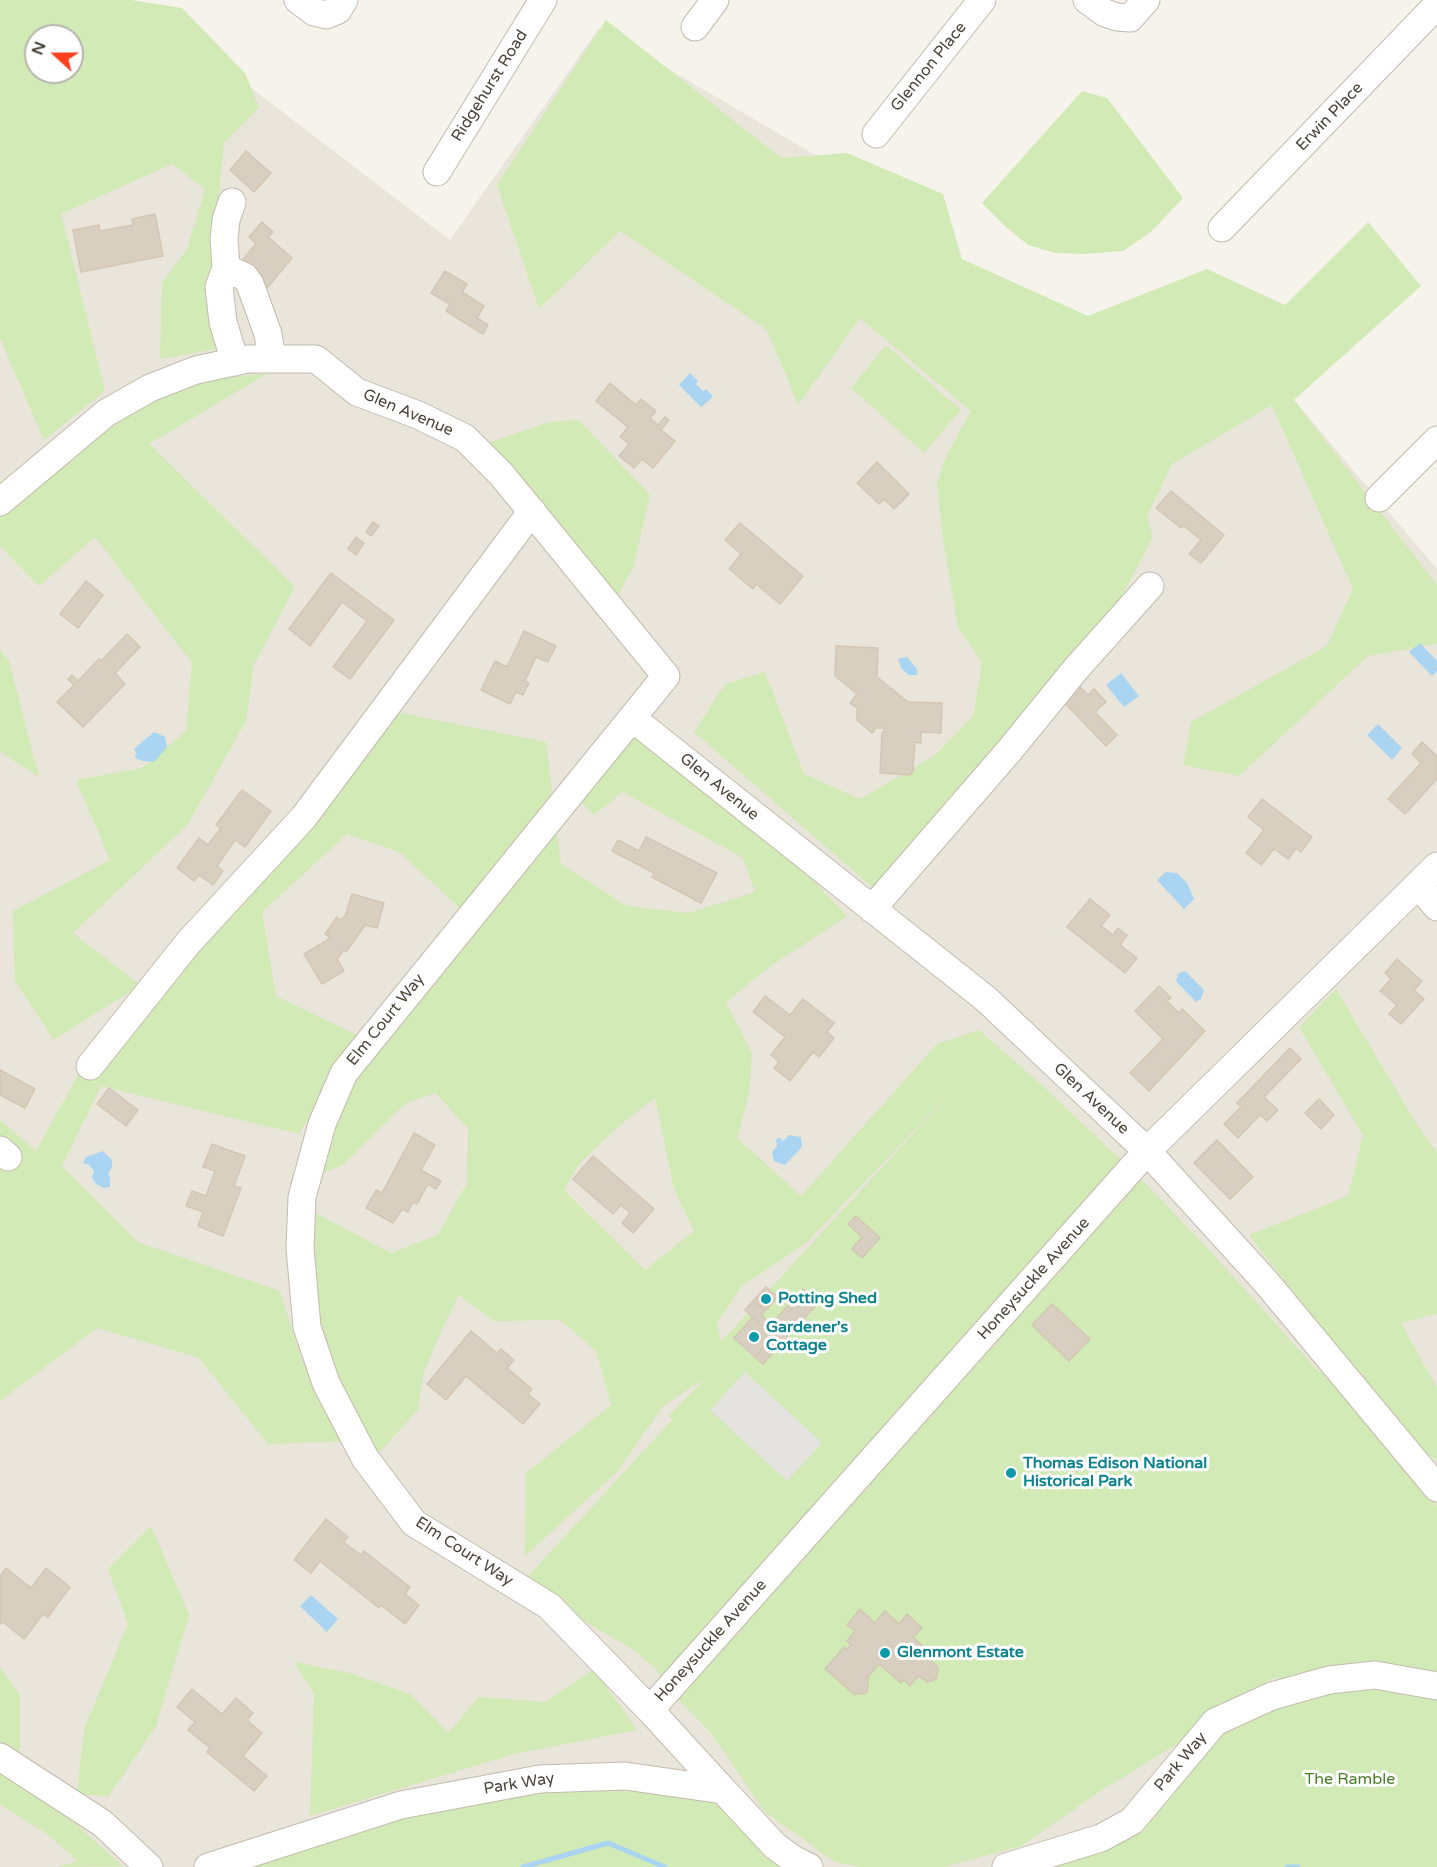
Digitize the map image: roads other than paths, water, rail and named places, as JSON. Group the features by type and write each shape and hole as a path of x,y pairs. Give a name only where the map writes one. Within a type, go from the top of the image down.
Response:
{"street":[{"path":"298,0 314,12 335,7"},
{"name":"Ridgehurst Road","path":"437,172 543,0"},
{"path":"695,27 715,0"},
{"name":"Glennon Place","path":"876,134 982,0"},
{"path":"1087,0 1105,13 1130,18 1146,0"},
{"name":"Erwin Place","path":"1222,228 1432,5"},
{"path":"232,202 226,220 224,239 226,268 219,287 223,322 235,362"},
{"path":"226,268 244,277 250,284 265,326 272,359"},
{"name":"Glen Avenue","path":"0,502 106,412 150,388 196,370 247,359 316,359 357,392 418,415 465,438 501,474 666,676 632,718 986,999 1147,1152 1266,1282 1437,1488"},
{"path":"1379,498 1437,440"},
{"path":"90,1066 188,943 304,817 532,511"},
{"path":"872,909 1150,586"},
{"name":"Elm Court Way","path":"632,718 344,1073 322,1124 302,1197 300,1248 307,1327 326,1383 365,1458 414,1523 549,1606 650,1710 723,1790"},
{"name":"Honeysuckle Avenue","path":"650,1710 1147,1152 1437,866"},
{"path":"1418,885 1437,907"},
{"name":"Park Way","path":"1006,1867 1101,1838 1132,1821 1215,1722 1272,1696 1329,1680 1375,1675 1437,1686"},
{"path":"0,1757 102,1823 149,1867"},
{"name":"Park Way","path":"208,1867 401,1805 540,1779 625,1776 723,1790"},
{"path":"723,1790 775,1846 809,1867"}],"water":[{"path":"690,373 698,381 696,384 703,391 706,389 713,397 701,407 679,385"},
{"path":"1420,643 1437,661 1437,671 1432,676 1409,652"},
{"path":"907,657 917,669 917,675 909,675 901,668 898,659"},
{"path":"1121,673 1139,696 1124,707 1106,685"},
{"path":"1378,724 1402,748 1392,760 1367,735"},
{"path":"154,732 165,737 167,747 154,762 135,758 134,749"},
{"path":"1166,872 1177,873 1187,883 1194,899 1184,909 1157,880"},
{"path":"1185,971 1204,990 1201,999 1196,1002 1176,981 1178,974"},
{"path":"789,1135 801,1137 802,1147 785,1165 774,1161 772,1152 777,1146 778,1138 783,1141"},
{"path":"103,1151 112,1160 112,1167 108,1174 110,1187 104,1188 96,1184 92,1178 94,1171 89,1165 83,1163 86,1157"},
{"path":"311,1595 338,1619 327,1632 300,1606"}],"waterway":[{"path":"523,1867 608,1843 665,1867"},
{"path":"1287,1867 1298,1867"}],"place":[{"name":"Potting Shed","path":"766,1299"},
{"name":"Gardener's Cottage","path":"754,1337"},
{"name":"Thomas Edison National Historical Park","path":"1011,1473"},
{"name":"Glenmont Estate","path":"885,1653"}],"park label":[{"name":"The Ramble","path":"1350,1780"}]}
